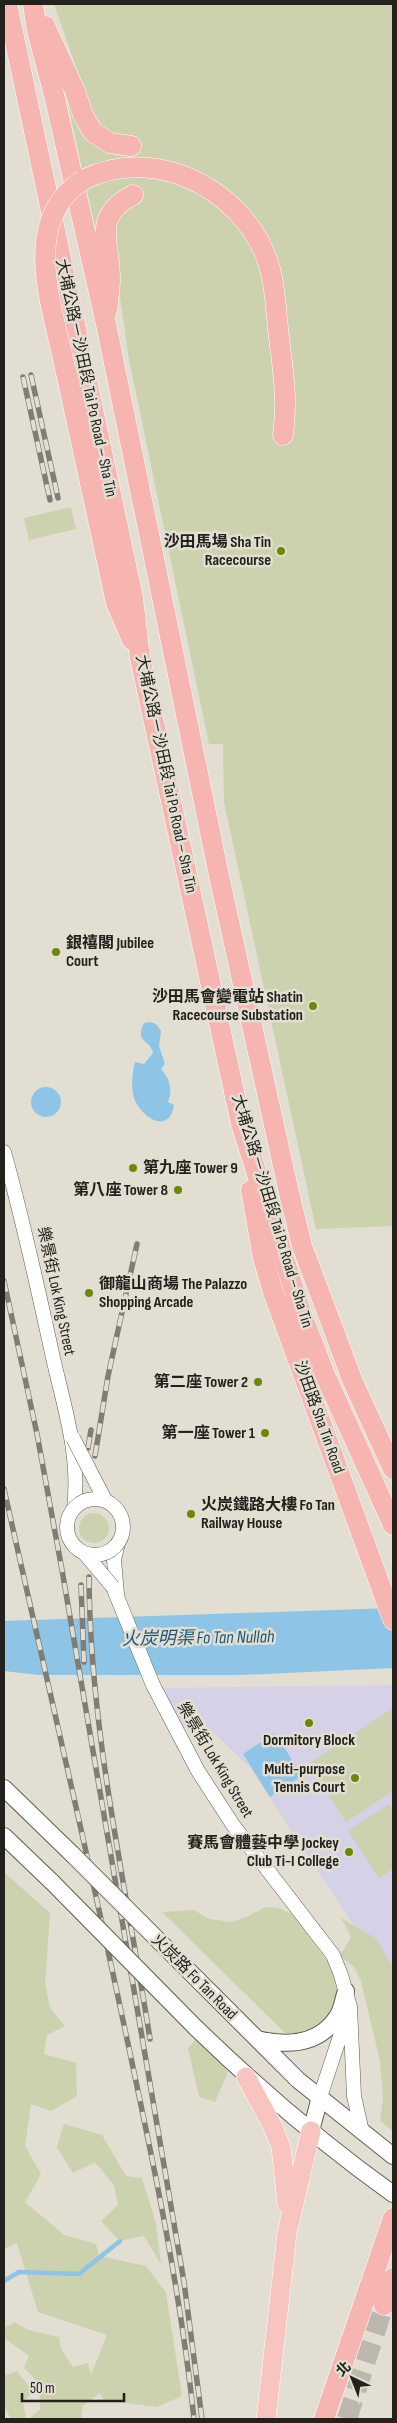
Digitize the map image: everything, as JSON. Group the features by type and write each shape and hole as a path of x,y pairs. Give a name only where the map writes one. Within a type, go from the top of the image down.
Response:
{"highway":[{"name":"大埔公路－沙田段 Tai Po Road – Sha Tin","path":"6,4 134,598 140,658 242,1124 301,1312 326,1375 393,1525"},
{"name":"大埔公路－沙田段 Tai Po Road – Sha Tin","path":"33,4 37,31 54,96 106,324 219,876 302,1246 353,1382 393,1469"},
{"path":"33,4 75,91 82,115 93,132 110,143 131,146"},
{"path":"140,658 116,603 48,282 46,235 52,216 63,197 76,185 101,171 128,167 159,169 194,180 216,193 235,209 255,235 268,262 274,291 287,400 283,435"},
{"path":"106,324 110,279 104,227 109,213 133,195"},
{"name":"沙田路 Sha Tin Road","path":"242,1124 265,1267 391,1612"},
{"path":"246,2077 281,2147 289,2223"},
{"path":"266,2419 289,2223 311,2131"},
{"path":"324,2419 393,2218"},
{"path":"384,2305 393,2278"}],"main road":[{"name":"火炭路 Fo Tan Road","path":"4,1788 298,2080 393,2156"},
{"name":"火炭路 Fo Tan Road","path":"4,1836 246,2077 388,2191"},
{"path":"257,2039 279,2044 305,2041 318,2035 338,2016 348,1999"},
{"path":"311,2131 320,2097"}],"street":[{"name":"樂景街 Lok King Street","path":"4,1152 24,1223 72,1438 76,1476 74,1508"},
{"name":"樂景街 Lok King Street","path":"72,1438 105,1500"},
{"path":"89,1499 105,1500 114,1506 122,1519 122,1535 118,1543 103,1554 85,1554 77,1550 67,1534 69,1516 74,1508 89,1499"},
{"name":"樂景街 Lok King Street","path":"117,1594 114,1560 118,1543"},
{"name":"樂景街 Lok King Street","path":"85,1554 109,1580 117,1594 152,1685 198,1771 232,1825 325,1942 333,1955 348,1999 354,2096 362,2132"},
{"path":"320,2097 348,1999"}],"shaded area":[{"name":"賽馬會體藝中學 Jockey Club Ti-I College","path":"393,1685 393,1979 360,1935 251,1769 212,1731 194,1726 170,1731 162,1688"}],"green space":[{"name":"沙田馬場 Sha Tin Racecourse","path":"54,4 393,4 393,1226 316,1229 224,802 223,744 209,744 129,359 113,249 100,250 66,96 84,90"},
{"path":"71,507 76,529 29,540 24,518"},
{"path":"94,1513 105,1517 109,1528 105,1539 94,1543 83,1539 79,1528 83,1517"},
{"name":"Multi-purpose Tennis Court","path":"393,1708 393,1791 346,1822 308,1764"},
{"path":"389,1804 393,1810 393,1869 379,1878 348,1831"},
{"path":"4,1872 50,1913 45,1983 50,2008 65,2026 47,2035 44,2054 76,2063 77,2096 51,2111 31,2104 25,2146 41,2174 25,2202 64,2235 96,2244 99,2256 146,2266 166,2293 182,2396 157,2407 104,2400 100,2393 83,2406 81,2419 29,2419 40,2409 39,2383 24,2368 29,2356 4,2338 4,2328 15,2322 28,2330 59,2337 61,2349 73,2367 88,2363 91,2375 107,2335 38,2312 17,2243 4,2249"},
{"path":"266,1907 278,1908 292,1914 331,1966 340,1989 328,2016 306,2033 285,2033 162,1912 194,1910 209,1919 231,1922"},
{"path":"341,1918 375,1938 393,1966 393,2131 380,2121 383,2098 380,2061 361,1981 354,1967 340,1956 351,1937"},
{"path":"195,2040 202,2044 228,2072 215,2102 199,2097 188,2048"},
{"path":"64,2124 102,2135 126,2176 142,2178 156,2224 161,2264 144,2236 120,2241 101,2221 118,2205 114,2185 95,2162 73,2173 57,2147"},
{"path":"17,2371 33,2392 23,2402 26,2419 11,2419 4,2406 4,2376"}],"water":[{"path":"144,1023 156,1024 161,1031 159,1046 165,1064 161,1069 170,1085 168,1102 174,1105 167,1120 161,1121 148,1117 142,1111 134,1098 132,1089 135,1062 144,1064 153,1053 141,1034"},
{"path":"46,1087 56,1092 61,1102 56,1112 46,1117 36,1112 31,1102 36,1092"},
{"name":"火炭明渠 Fo Tan Nullah","path":"393,1608 393,1668 241,1675 38,1675 4,1671 4,1621"},
{"path":"275,1733 302,1776 270,1797 243,1754"}],"waterway":[{"path":"4,2281 19,2272 79,2274 120,2241"}],"tunnel":[{"path":"347,2419 384,2305"}],"railway":[{"path":"31,375 58,498"},
{"path":"23,377 50,500"},
{"path":"95,1456 108,1376 137,1244"},
{"path":"4,1281 37,1434 62,1570 184,2282 202,2419"},
{"path":"88,1448 91,1430"},
{"path":"4,1489 95,1891 145,2123 173,2270 194,2419"},
{"path":"89,1577 91,1635 102,1751 150,2039"},
{"path":"81,1585 84,1662"}],"place":[{"name":"沙田馬場 Sha Tin Racecourse","path":"281,551"},
{"name":"銀禧閣 Jubilee Court","path":"56,952"},
{"name":"沙田馬會變電站 Shatin Racecourse Substation","path":"313,1006"},
{"name":"第九座 Tower 9","path":"133,1168"},
{"name":"第八座 Tower 8","path":"178,1190"},
{"name":"御龍山商場 The Palazzo Shopping Arcade","path":"89,1293"},
{"name":"第二座 Tower 2","path":"258,1382"},
{"name":"第一座 Tower 1","path":"265,1433"},
{"name":"火炭鐵路大樓 Fo Tan Railway House","path":"191,1514"},
{"name":"Dormitory Block","path":"309,1723"},
{"name":"Multi-purpose Tennis Court","path":"355,1778"},
{"name":"賽馬會體藝中學 Jockey Club Ti-I College","path":"349,1852"}]}
